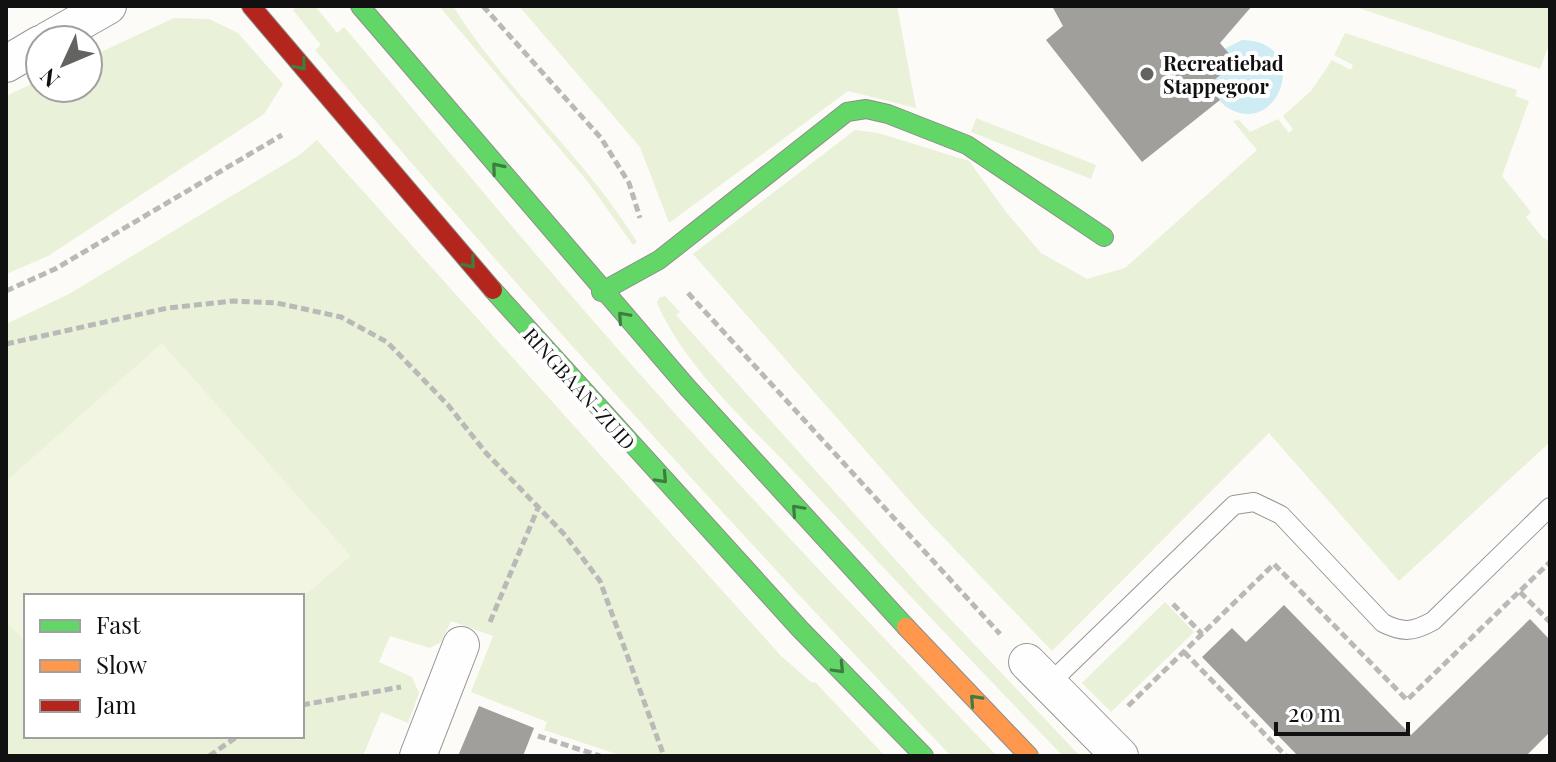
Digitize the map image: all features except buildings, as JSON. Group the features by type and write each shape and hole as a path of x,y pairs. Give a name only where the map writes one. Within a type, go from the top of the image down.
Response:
{"main road":[{"name":"RINGBAAN-ZUID","path":"251,6 530,334 800,629 924,756"},
{"path":"360,6 601,292 818,533 1029,756"},
{"path":"601,292 659,260 847,112 866,109 888,114 967,145 1104,237"}],"street":[{"path":"76,24 108,6"},
{"path":"6,64 24,53"},
{"path":"418,756 461,645"},
{"path":"1038,673 1109,745"}],"lane":[{"path":"1038,673 1234,505 1254,502 1281,515 1383,623 1400,631 1416,630 1433,621 1550,507"}],"path":[{"path":"483,6 601,138 629,183 642,224 659,260 1038,673"},
{"path":"6,291 55,269 282,135"},
{"path":"6,344 168,308 233,301 277,303 341,317 387,342 448,405 486,453 565,535 600,581 664,756"},
{"path":"461,645 488,626 538,508"},
{"path":"1109,745 1184,652 1274,564 1407,700 1550,562"},
{"path":"1519,592 1550,622"},
{"path":"1184,652 1286,756"},
{"path":"304,705 407,686 445,688"},
{"path":"538,736 600,756"},
{"path":"209,756 235,738"}],"green space":[{"path":"297,6 315,6 337,33 344,27 654,390 997,756 951,756 788,583 549,319 315,50 321,45 293,10"},
{"path":"439,6 453,6 497,67 594,181 637,242 633,245 588,182"},
{"path":"519,6 897,6 916,108 848,91 669,223 640,147"},
{"path":"1353,6 1550,6 1550,42 1540,69"},
{"path":"174,18 209,19 238,33 283,84 264,114 48,256 6,274 6,96 24,88 24,104 104,104 104,51"},
{"path":"1345,33 1517,90 1515,96 1529,101 1502,176 1531,212 1526,217 1550,242 1550,442 1399,581 1269,433 1052,651 923,516 693,254 855,130 878,133 969,161 1041,253 1087,279 1125,268 1257,150 1233,121 1239,120 1250,132 1278,119 1289,133 1293,129 1283,116 1311,91 1332,60 1351,70 1353,65 1334,55"},
{"path":"976,118 1096,165 1091,179 971,132"},
{"path":"317,140 781,656 816,683 885,756 623,756 544,730 547,722 471,692 493,636 451,621 441,642 430,648 390,636 379,662 412,677 419,693 408,723 381,712 363,756 6,756 6,324 69,294 298,156"},
{"path":"665,296 680,312 676,315 919,586 1080,756 1063,756 720,395 669,327 657,303 659,298"},
{"path":"162,343 351,556 304,596 24,594 24,641 6,621 6,481"},
{"path":"1165,602 1194,632 1111,712 1082,683"}],"water":[{"path":"1242,40 1264,44 1277,55 1283,70 1281,86 1274,100 1262,111 1246,114 1225,106 1208,85 1224,49"}],"traffic: fast":[{"path":"360,6 687,387 906,627"},
{"path":"601,292 659,260 847,112 866,109 888,114 967,145 1104,237"},
{"path":"493,290 800,629 924,756"}],"traffic: slow":[{"path":"906,627 1029,756"}],"traffic: jam":[{"path":"251,6 493,290"}],"place":[{"name":"Recreatiebad Stappegoor","path":"1147,74"}]}
